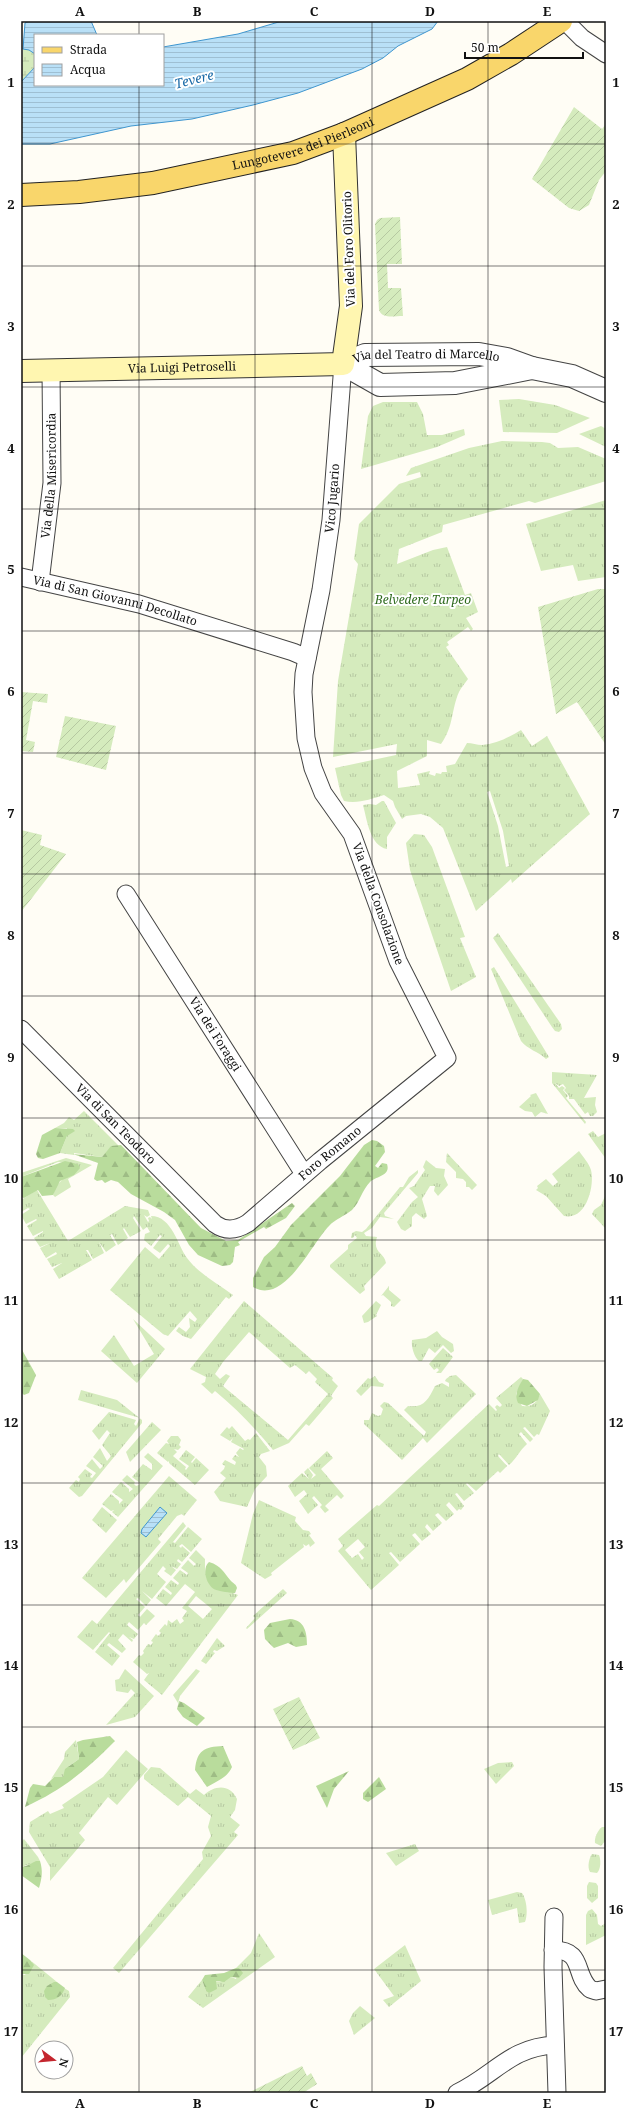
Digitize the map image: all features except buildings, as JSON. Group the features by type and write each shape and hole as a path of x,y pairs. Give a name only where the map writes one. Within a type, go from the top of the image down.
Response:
{"main road":[{"name":"Lungotevere dei Pierleoni","path":"21,195 79,192 153,183 293,153 344,134 467,79 511,54 561,21"},
{"name":"Via del Foro Olitorio","path":"343,364 351,306 344,134"},
{"name":"Via Luigi Petroselli","path":"21,371 51,369 343,364"}],"street":[{"path":"565,21 582,38 605,53"},
{"name":"Via del Teatro di Marcello","path":"343,364 365,355 479,354 507,359 532,368 572,376 606,391"},
{"name":"Via del Teatro di Marcello","path":"343,364 363,376 455,373 479,378 532,368"},
{"name":"Vico Jugario","path":"307,658 313,632 331,520 343,364"},
{"name":"Via della Misericordia","path":"40,582 52,483 51,369"},
{"name":"Via di San Giovanni Decollato","path":"21,578 120,599 209,625 307,658"},
{"name":"Via della Consolazione","path":"307,658 303,692 306,738 318,781 323,793 356,841 398,961 447,1058"},
{"name":"Via dei Foraggi","path":"126,894 304,1174"},
{"name":"Via di San Teodoro","path":"21,1029 210,1218"},
{"name":"Foro Romano","path":"210,1218 223,1228 231,1229 242,1227 304,1174 447,1058"},
{"path":"554,1917 553,1950 557,2093"},
{"path":"553,1950 566,1951 572,1955 590,1989 596,1991 605,1989"},
{"path":"457,2093 484,2086 526,2050 555,2045"}],"green space":[{"path":"23,49 29,49 34,53 34,68 21,82"},
{"path":"574,107 602,129 606,124 606,171 599,180 589,205 579,211 569,208 532,179"},
{"path":"400,217 402,264 387,264 388,288 401,288 403,316 386,316 379,310 375,224 380,218"},
{"path":"519,399 555,405 590,418 557,433 503,432 499,400"},
{"path":"383,402 417,402 423,414 427,435 442,435 464,429 465,435 437,447 361,469 368,416 373,406"},
{"path":"601,426 606,429 606,447 579,434"},
{"name":"Belvedere Tarpeo","path":"502,441 542,442 550,443 558,448 578,447 606,459 606,481 535,503 529,501 443,525 442,532 399,549 397,564 433,550 447,547 465,595 471,593 478,612 466,618 473,629 471,631 468,627 447,642 449,645 446,647 468,679 456,699 448,731 441,744 427,740 427,756 397,771 398,788 420,785 417,774 430,771 429,774 435,776 436,773 441,774 442,772 447,772 446,766 455,764 467,743 482,745 498,742 521,730 532,746 547,736 590,814 512,883 511,879 476,911 443,828 430,817 421,814 406,816 402,819 393,801 384,795 364,801 349,802 344,801 341,795 335,768 396,755 397,744 333,757 338,681 358,564 354,559 359,524 399,484 421,477 420,472 406,476 411,468 469,448","holes":["490,791 503,831 509,866 506,867 498,826 487,792"]},
{"path":"606,500 606,577 578,581 573,565 541,571 526,524"},
{"path":"598,589 606,589 606,745 577,702 556,714 538,607"},
{"path":"21,692 48,694 47,703 33,701 26,740 35,742 33,752 21,751"},
{"path":"65,716 116,726 106,770 56,757"},
{"path":"384,801 396,823 387,837 387,849 381,847 373,838 363,805 376,805"},
{"path":"21,830 42,835 40,845 66,854 21,912"},
{"path":"414,834 424,835 432,847 465,937 460,938 476,977 451,991 410,870 406,843"},
{"path":"498,933 561,1024 562,1029 559,1032 555,1031 552,1027 493,938"},
{"path":"494,967 549,1057 546,1059 521,1041 491,969"},
{"path":"552,1072 597,1075 584,1098 596,1097 595,1105 597,1112 593,1116 590,1116 588,1112 585,1114 574,1099 569,1099 569,1096 564,1090 566,1088 563,1084 559,1086 555,1083 559,1088 562,1086 565,1088 563,1090 568,1096 566,1098 586,1122 585,1124 552,1083"},
{"path":"536,1093 548,1114 541,1112 535,1117 532,1112 525,1111 519,1107 531,1096 530,1095"},
{"path":"84,1111 119,1146 111,1147 102,1157 74,1153 74,1155 60,1153 67,1136 67,1128 55,1128 64,1123 69,1117 74,1120"},
{"path":"55,1128 73,1129 75,1131 67,1136 60,1153 43,1159 38,1158 36,1154 42,1135"},
{"path":"593,1131 598,1137 606,1133 606,1159 588,1134"},
{"path":"372,1140 377,1141 384,1146 385,1152 375,1166 378,1168 382,1163 387,1164 387,1171 370,1182 352,1210 334,1221 329,1226 306,1258 286,1281 276,1288 264,1291 253,1287 253,1278 264,1257 275,1247 291,1225 340,1176 364,1145"},
{"path":"121,1145 201,1228 226,1241 238,1240 292,1203 295,1206 286,1218 266,1229 264,1227 238,1242 240,1245 235,1247 233,1262 230,1265 222,1266 198,1255 189,1245 175,1220 164,1212 131,1194 118,1182 111,1180 105,1183 102,1180 97,1181 94,1179 98,1163 73,1154 102,1157 111,1146"},
{"path":"579,1151 591,1170 592,1185 583,1208 572,1216 564,1216 546,1196 536,1190 538,1188 537,1186 546,1179 553,1186 558,1182 552,1174"},
{"path":"447,1153 477,1185 472,1190 469,1187 466,1187 466,1182 463,1179 456,1178 456,1172 446,1162"},
{"path":"66,1158 92,1165 68,1179 71,1187 55,1197 53,1195 56,1186 78,1164 58,1162 21,1177 21,1173"},
{"path":"426,1160 436,1168 445,1169 444,1176 448,1185 438,1196 434,1191 435,1186 430,1186 422,1199 427,1216 424,1219 416,1213 412,1217 412,1226 405,1231 401,1229 397,1222 412,1202 418,1197 409,1188 414,1186 425,1170 423,1167"},
{"path":"65,1161 78,1164 80,1168 74,1175 60,1181 53,1195 42,1196 38,1190 24,1198 21,1197 21,1177"},
{"path":"418,1170 418,1173 384,1213 385,1216 394,1219 380,1217 372,1228 364,1233 366,1236 377,1237 377,1249 385,1259 386,1263 364,1286 365,1290 360,1294 330,1267 330,1265 348,1249 348,1245 357,1238 355,1235 351,1238 352,1233 356,1231 362,1232 366,1229 400,1187 403,1187 409,1177"},
{"path":"37,1190 68,1241 125,1206 148,1210 150,1215 147,1217 144,1215 148,1222 148,1218 150,1217 152,1219 151,1216 158,1217 164,1221 174,1232 184,1253 192,1264 203,1274 233,1295 229,1299 226,1297 191,1339 176,1331 179,1327 186,1332 190,1327 189,1318 195,1322 197,1319 190,1311 168,1336 163,1334 110,1290 145,1247 159,1259 170,1246 168,1244 160,1253 153,1248 162,1236 160,1235 151,1246 144,1240 145,1234 150,1232 147,1227 143,1230 134,1216 133,1218 141,1231 130,1237 124,1228 123,1229 128,1238 118,1245 112,1234 110,1235 116,1245 106,1252 99,1242 104,1253 93,1259 88,1250 86,1250 92,1260 59,1279 53,1269 62,1263 52,1267 47,1259 57,1254 56,1252 46,1258 40,1248 50,1243 40,1247 34,1238 43,1231 33,1236 27,1226 37,1220 36,1219 26,1224 21,1215 30,1209 28,1208 21,1212 21,1200"},
{"path":"606,1194 606,1229 592,1214 594,1210 601,1205"},
{"path":"389,1286 389,1290 401,1300 394,1307 391,1306 391,1302 383,1295 381,1296"},
{"path":"244,1301 333,1378 332,1380 338,1386 331,1396 333,1398 309,1426 306,1424 289,1443 273,1450 253,1426 231,1405 215,1391 212,1394 201,1384 205,1382 206,1377 190,1369","holes":["249,1332 290,1368 295,1365 306,1374 309,1371 317,1379 315,1382 328,1394 288,1440 223,1386 230,1376 226,1374 220,1379 215,1374 223,1362"]},
{"path":"376,1301 381,1305 376,1315 377,1316 364,1323 362,1316"},
{"path":"133,1319 165,1349 137,1383 101,1351 114,1335 134,1366 154,1354"},
{"path":"437,1331 442,1337 453,1344 454,1351 451,1353 443,1345 435,1353 429,1348 422,1361 419,1361 413,1351 412,1340 426,1338"},
{"path":"21,1348 36,1375 29,1393 24,1395 21,1392"},
{"path":"443,1348 453,1357 441,1373 436,1373 439,1370 437,1368 434,1370 429,1364"},
{"path":"456,1375 476,1394 427,1443 423,1438 402,1460 364,1424 364,1420 369,1420 372,1413 378,1416 381,1415 383,1409 380,1406 384,1402 388,1403 424,1436 426,1432 404,1410 408,1406 418,1406 425,1402 435,1386 442,1383 449,1387 449,1383 445,1381 446,1379 450,1376"},
{"path":"375,1376 379,1382 384,1384 383,1387 371,1386 361,1396 356,1391 368,1378 370,1379"},
{"path":"521,1377 523,1379 516,1394 522,1406 534,1404 540,1394 550,1411 539,1435 537,1434 534,1437 525,1427 523,1428 533,1439 530,1442 521,1432 519,1434 527,1444 512,1462 509,1465 499,1454 498,1456 507,1466 500,1473 498,1471 476,1491 467,1483 466,1484 474,1493 464,1501 457,1493 455,1494 464,1506 461,1510 459,1509 457,1511 449,1502 446,1505 454,1514 446,1521 438,1513 435,1515 442,1523 433,1531 427,1524 425,1527 431,1534 422,1541 415,1533 412,1535 420,1544 400,1562 391,1552 389,1553 399,1565 371,1590 338,1551 343,1546 338,1539 377,1505 379,1506 489,1404 496,1411 497,1410 495,1407 497,1405 500,1407 502,1405 496,1398","holes":["358,1539 365,1547 359,1552 364,1558 362,1560 358,1554 352,1558 345,1550"]},
{"path":"523,1379 528,1380 540,1394 538,1400 527,1406 518,1403 516,1397 518,1388"},
{"path":"81,1390 117,1400 139,1418 78,1400"},
{"path":"109,1412 136,1420 134,1424 136,1426 140,1418 142,1423 82,1496 79,1497 69,1488 76,1480 79,1482 80,1479 78,1477 85,1469 92,1474 90,1477 92,1478 96,1473 86,1466 92,1459 100,1469 103,1466 93,1457 100,1448 107,1461 111,1456 102,1445 110,1433 107,1430 99,1440 92,1431"},
{"path":"152,1422 161,1430 130,1462 126,1452"},
{"path":"232,1426 245,1441 248,1439 250,1440 256,1433 270,1451 261,1454 259,1457 266,1466 267,1476 255,1489 247,1507 220,1501 214,1492 226,1478 220,1473 225,1466 222,1464 225,1460 235,1465 236,1462 232,1459 235,1455 239,1457 236,1453 240,1448 243,1450 244,1449 231,1442 233,1438 230,1441 220,1435 227,1427 229,1429"},
{"path":"171,1436 178,1436 181,1440 179,1445 181,1447 178,1450 174,1449 177,1452 173,1456 186,1467 186,1470 189,1466 179,1459 186,1450 195,1457 191,1462 192,1463 196,1458 209,1470 195,1485 169,1463 169,1461 168,1462 157,1453 166,1443 169,1444 167,1441"},
{"path":"327,1451 333,1458 321,1469 344,1496 341,1499 337,1495 325,1506 329,1510 325,1513 320,1507 322,1505 314,1496 312,1498 318,1505 308,1514 299,1501 307,1494 304,1490 295,1497 288,1486 302,1473 309,1479 304,1472 308,1468 313,1475 311,1479 316,1475 309,1468"},
{"path":"148,1453 163,1466 118,1517 112,1512 114,1510 111,1511 102,1504 111,1494 119,1501 119,1504 123,1500 112,1492 121,1482 129,1489 129,1492 133,1489 122,1480 127,1475 135,1482 134,1484 136,1486 139,1485 140,1483 132,1477 143,1464 152,1470 152,1464 144,1457"},
{"path":"169,1476 197,1500 184,1516 182,1514 177,1516 158,1539 161,1542 126,1583 124,1579 106,1598 82,1578"},
{"path":"259,1500 296,1517 295,1521 303,1530 309,1531 311,1534 309,1535 315,1543 310,1547 309,1544 306,1546 303,1544 304,1547 271,1573 272,1575 265,1579 241,1563 253,1514"},
{"path":"102,1507 117,1520 106,1533 92,1520"},
{"path":"183,1522 186,1526 173,1542 175,1543 188,1527 202,1539 191,1552 182,1544 179,1546 181,1548 182,1546 190,1553 182,1562 178,1559 177,1561 181,1564 177,1569 171,1566 176,1570 171,1576 164,1571 166,1569 163,1566 157,1574 166,1582 152,1599 142,1591 151,1600 146,1606 138,1598 136,1599 145,1607 138,1615 140,1617 147,1609 155,1616 146,1625 144,1623 138,1630 129,1622 127,1625 138,1634 134,1639 129,1637 133,1640 132,1642 123,1634 118,1640 126,1649 122,1653 109,1643 107,1645 120,1656 112,1666 95,1652 110,1633 109,1632 93,1650 77,1637 92,1620 97,1624"},
{"path":"196,1550 205,1559 207,1579 216,1590 227,1591 238,1595 162,1695 144,1680 149,1673 147,1674 133,1662 139,1655 141,1656 144,1653 143,1651 148,1644 151,1645 153,1642 151,1641 156,1634 158,1636 161,1633 159,1631 165,1624 167,1626 168,1620 172,1623 177,1619 180,1624 184,1621 182,1618 187,1611 182,1608 195,1592 185,1584 166,1606 156,1598 163,1589 171,1595 172,1593 165,1587 171,1580 178,1585 179,1583 173,1578 180,1570 187,1575 188,1573 181,1568 188,1560 194,1566 196,1564 189,1558","holes":["196,1596 212,1609 203,1619 188,1606"]},
{"path":"209,1562 220,1567 237,1588 235,1593 216,1590 210,1585 205,1573 205,1569"},
{"path":"283,1589 287,1593 247,1629 246,1628 255,1618 253,1616"},
{"path":"290,1619 299,1622 304,1628 306,1632 307,1645 296,1647 288,1643 274,1648 265,1639 264,1630 270,1623"},
{"path":"217,1638 225,1646 217,1651 214,1650 213,1652 215,1653 206,1664 201,1661"},
{"path":"125,1669 154,1696 135,1717 106,1725 135,1693 131,1689 128,1693 116,1691 115,1680 119,1679"},
{"path":"196,1669 200,1671 180,1696 178,1703 173,1695"},
{"path":"299,1697 320,1738 293,1750 273,1709"},
{"path":"179,1701 205,1718 197,1726 183,1717 177,1709"},
{"path":"110,1736 115,1741 84,1770 63,1786 25,1807 30,1788 33,1784 45,1786 54,1777 63,1777 65,1769 79,1759 77,1742"},
{"path":"76,1740 79,1759 69,1766 64,1777 54,1777 51,1779 64,1759 65,1752"},
{"path":"223,1746 232,1767 225,1777 207,1787 195,1770 196,1763 200,1754 206,1749"},
{"path":"126,1750 148,1769 117,1805 108,1797 79,1833 85,1840 50,1881 50,1867 29,1832 30,1822 48,1811 50,1814 64,1808 62,1805 103,1777"},
{"path":"512,1762 514,1766 496,1784 484,1769 498,1763"},
{"path":"151,1767 160,1768 190,1794 196,1789 204,1795 217,1788 230,1791 237,1799 235,1810 230,1817 240,1825 234,1832 238,1835 119,1973 113,1968 203,1859 202,1852 211,1836 208,1827 211,1816 188,1797 178,1806 144,1779 144,1775"},
{"path":"349,1771 334,1789 327,1808 316,1786"},
{"path":"379,1777 386,1789 368,1802 363,1799 363,1793"},
{"path":"602,1827 606,1827 606,1840 601,1846 595,1843 595,1839"},
{"path":"24,1839 40,1861 21,1867 21,1842"},
{"path":"415,1844 419,1851 396,1866 386,1853"},
{"path":"592,1854 599,1855 600,1857 600,1867 597,1873 590,1872 589,1870 589,1863"},
{"path":"36,1861 40,1861 42,1868 39,1888 21,1875 21,1867"},
{"path":"589,1882 596,1883 598,1886 598,1898 592,1903 587,1898 587,1886"},
{"path":"517,1892 522,1893 525,1899 527,1911 525,1922 519,1923 517,1908 492,1915 488,1900"},
{"path":"592,1909 597,1915 598,1924 601,1926 606,1923 606,1935 586,1945 586,1915 588,1911"},
{"path":"259,1933 275,1957 203,2008 188,1997 202,1980 206,1991 215,1981 220,1982 231,1977 236,1979 239,1968 236,1968 251,1953"},
{"path":"405,1945 421,1981 389,2007 383,2000 394,1996 374,1969"},
{"path":"21,1953 34,1965 29,1974 21,1974"},
{"path":"30,1960 57,1982 54,1982 69,1991 70,1997 21,2058 21,2031 23,2028 21,2026 21,1974 25,1975 32,1962"},
{"path":"239,1968 243,1973 239,1978 231,1977 224,1982 216,1981 217,1989 209,1993 206,1991 202,1980 205,1975 224,1973"},
{"path":"57,1982 65,1988 59,1997 48,2000 45,1997 44,1991 47,1986"},
{"path":"360,2006 375,2018 354,2035 349,2021 353,2013"},
{"path":"302,2066 307,2076 311,2073 317,2084 303,2093 248,2093"}],"water":[{"path":"29,21 91,21 97,34 34,34 34,53 29,50 23,49 25,23"},
{"name":"Tevere","path":"282,21 438,21 432,29 398,46 383,58 362,69 298,93 192,119 131,126 50,144 21,144 21,82 34,68 34,86 164,86 164,47 238,34"},
{"path":"160,1507 167,1513 146,1537 141,1533 142,1529"}]}
